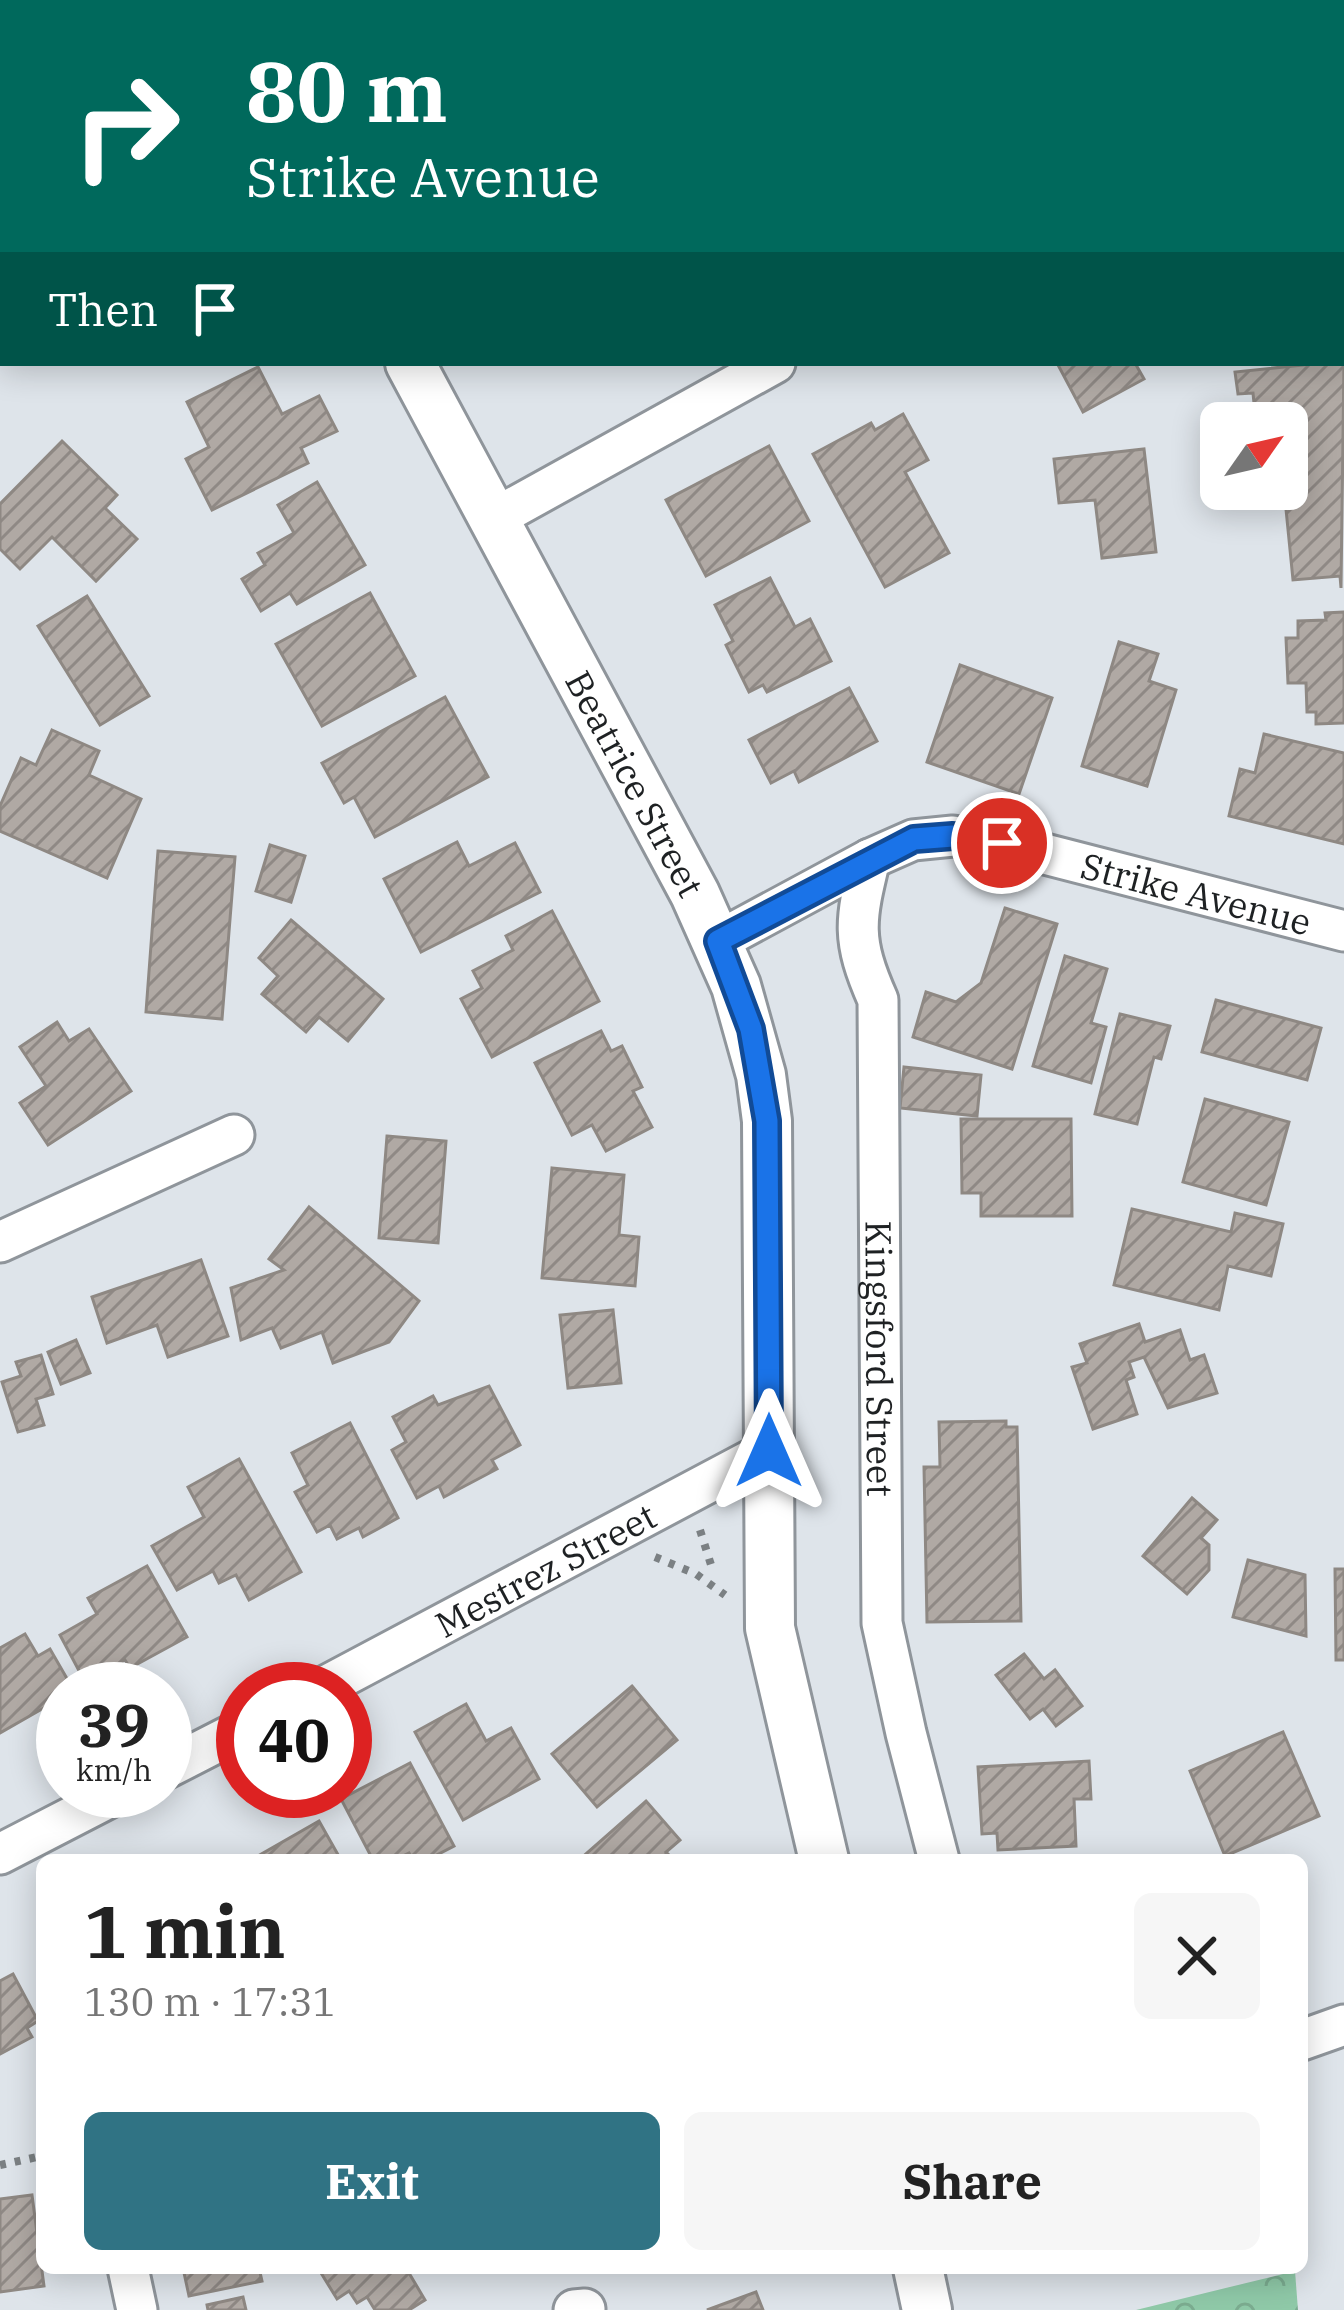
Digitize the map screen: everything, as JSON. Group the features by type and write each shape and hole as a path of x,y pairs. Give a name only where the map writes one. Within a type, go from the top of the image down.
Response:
{"street":[{"name":"Beatrice Street","path":"412,366 718,941 751,1029 767,1121 769,1451"},
{"path":"494,519 771,366"},
{"name":"Strike Avenue","path":"718,941 914,839 969,838 1344,931"},
{"name":"Kingsford Street","path":"870,859 855,921 862,963 878,1000 883,1623 937,1854"},
{"path":"0,1242 234,1135"},
{"path":"769,1451 770,1628 823,1854"},
{"name":"Mestrez Street","path":"371,1662 769,1451"},
{"path":"0,1854 70,1818"},
{"path":"1308,2038 1344,2025"},
{"path":"129,2274 136,2310"},
{"path":"919,2274 927,2310"},
{"path":"574,2310 585,2308"}],"path":[{"path":"695,1519 712,1568"},
{"path":"647,1556 661,1557 696,1574 770,1628"},
{"path":"0,2165 36,2157"}],"green space":[{"path":"1283,2274 1295,2274 1298,2310 1136,2310"}],"building":[{"path":"1059,366 1137,366 1144,379 1083,412"},
{"path":"1344,366 1341,588 1340,576 1293,580 1286,510 1308,510 1308,402 1254,402 1253,393 1238,394 1235,372"},
{"path":"258,367 282,414 319,396 337,431 301,448 308,463 212,510 186,459 209,447 187,402"},
{"path":"903,414 928,460 905,472 949,553 885,587 813,454 871,423 875,430"},
{"path":"62,441 117,495 105,508 137,539 96,581 52,537 20,569 0,549 0,504"},
{"path":"769,446 809,521 706,576 666,500"},
{"path":"1144,449 1156,552 1102,558 1095,500 1059,503 1054,459"},
{"path":"317,482 365,565 297,604 290,593 261,611 242,579 265,565 258,553 294,533 278,505"},
{"path":"770,578 795,627 810,619 831,661 767,692 763,685 749,692 726,645 733,641 715,605"},
{"path":"370,593 415,676 322,726 276,644"},
{"path":"87,596 149,696 100,725 38,626"},
{"path":"1344,612 1344,723 1316,724 1316,712 1307,712 1306,683 1288,683 1286,638 1298,638 1298,621 1326,620 1325,613"},
{"path":"1119,642 1158,654 1149,681 1176,690 1147,786 1082,766"},
{"path":"960,665 1052,698 1019,794 927,762"},
{"path":"849,688 877,741 799,782 794,771 771,783 749,740"},
{"path":"445,697 488,777 375,837 354,797 344,803 322,763"},
{"path":"52,730 99,751 89,775 141,799 107,878 0,831 0,806 21,758 36,765"},
{"path":"1264,734 1344,753 1344,844 1229,816 1240,769 1255,773"},
{"path":"457,842 469,866 515,843 540,892 421,952 384,879"},
{"path":"270,845 305,856 291,902 256,891"},
{"path":"158,851 235,857 222,1019 146,1012"},
{"path":"1005,908 1057,924 1012,1069 913,1037 926,992 956,1002 981,983"},
{"path":"552,911 599,1001 492,1057 461,999 482,988 473,971 513,950 506,936"},
{"path":"291,920 383,999 348,1041 319,1017 306,1032 262,994 278,976 259,958"},
{"path":"1065,956 1107,969 1091,1023 1106,1027 1091,1083 1033,1066"},
{"path":"1216,1000 1321,1028 1307,1080 1202,1052"},
{"path":"1120,1014 1170,1026 1161,1059 1154,1057 1137,1124 1095,1114"},
{"path":"57,1022 69,1041 89,1029 131,1091 48,1145 20,1103 46,1086 20,1047"},
{"path":"601,1031 611,1051 622,1046 642,1087 633,1091 652,1127 606,1151 592,1125 572,1135 535,1063"},
{"path":"904,1067 981,1075 977,1116 900,1108"},
{"path":"1205,1099 1289,1122 1266,1205 1183,1182"},
{"path":"961,1119 1071,1119 1072,1216 981,1216 981,1193 962,1193"},
{"path":"387,1136 446,1141 438,1243 379,1238"},
{"path":"552,1168 624,1175 619,1235 639,1237 635,1286 542,1278"},
{"path":"309,1207 419,1301 389,1342 333,1363 322,1332 281,1348 272,1328 241,1340 231,1288 284,1270 269,1259"},
{"path":"1132,1209 1231,1232 1235,1213 1283,1224 1271,1276 1228,1266 1219,1310 1114,1285"},
{"path":"201,1260 228,1336 168,1357 157,1325 107,1343 92,1297"},
{"path":"613,1310 621,1383 568,1388 560,1315"},
{"path":"1139,1324 1145,1342 1180,1330 1190,1360 1204,1355 1217,1393 1168,1408 1144,1357 1129,1362 1134,1377 1126,1380 1137,1414 1093,1429 1072,1367 1087,1363 1080,1344"},
{"path":"76,1340 90,1373 61,1384 48,1352"},
{"path":"41,1355 53,1394 36,1399 44,1425 18,1432 2,1382 21,1376 16,1362"},
{"path":"489,1386 520,1445 492,1460 497,1469 444,1497 439,1486 417,1498 392,1450 406,1442 393,1417 433,1396 438,1405"},
{"path":"1006,1421 1006,1427 1017,1427 1021,1621 927,1622 924,1467 940,1467 939,1422"},
{"path":"350,1423 398,1518 363,1537 359,1528 337,1539 330,1525 317,1532 295,1492 308,1485 292,1453"},
{"path":"239,1459 301,1572 249,1600 236,1575 219,1583 213,1571 177,1590 152,1546 204,1517 188,1487"},
{"path":"1192,1498 1217,1520 1201,1538 1209,1545 1209,1570 1187,1594 1143,1556"},
{"path":"1248,1560 1305,1575 1306,1636 1233,1617"},
{"path":"147,1566 187,1637 141,1662 74,1662 60,1635 97,1614 88,1598"},
{"path":"1335,1569 1344,1569 1344,1660 1336,1660"},
{"path":"25,1634 38,1656 50,1649 57,1662 36,1662 36,1712 0,1733 0,1648"},
{"path":"1024,1654 1044,1679 1055,1670 1082,1706 1056,1726 1043,1709 1030,1719 996,1675"},
{"path":"632,1686 677,1740 597,1807 552,1754"},
{"path":"466,1704 486,1741 511,1728 539,1779 463,1820 415,1732"},
{"path":"1283,1732 1319,1816 1224,1854 1190,1771"},
{"path":"1089,1761 1091,1799 1074,1799 1076,1846 998,1850 997,1833 982,1834 978,1767"},
{"path":"410,1763 454,1846 439,1854 370,1854 351,1818 372,1818 372,1783"},
{"path":"646,1801 680,1840 668,1854 586,1854"},
{"path":"319,1821 338,1854 261,1854"},
{"path":"13,1974 36,2022 27,2028 32,2037 0,2054 0,1981"},
{"path":"32,2195 36,2274 42,2274 44,2286 0,2292 0,2199"},
{"path":"184,2274 260,2274 262,2281 189,2296"},
{"path":"322,2274 410,2274 425,2300 409,2310 375,2310 367,2297 357,2303 349,2291 337,2299"},
{"path":"756,2292 763,2310 707,2310"},
{"path":"243,2297 246,2310 208,2310 207,2305"}],"route":[{"path":"769,1451 767,1121 751,1029 718,941 914,839 953,836 1002,843"}]}
